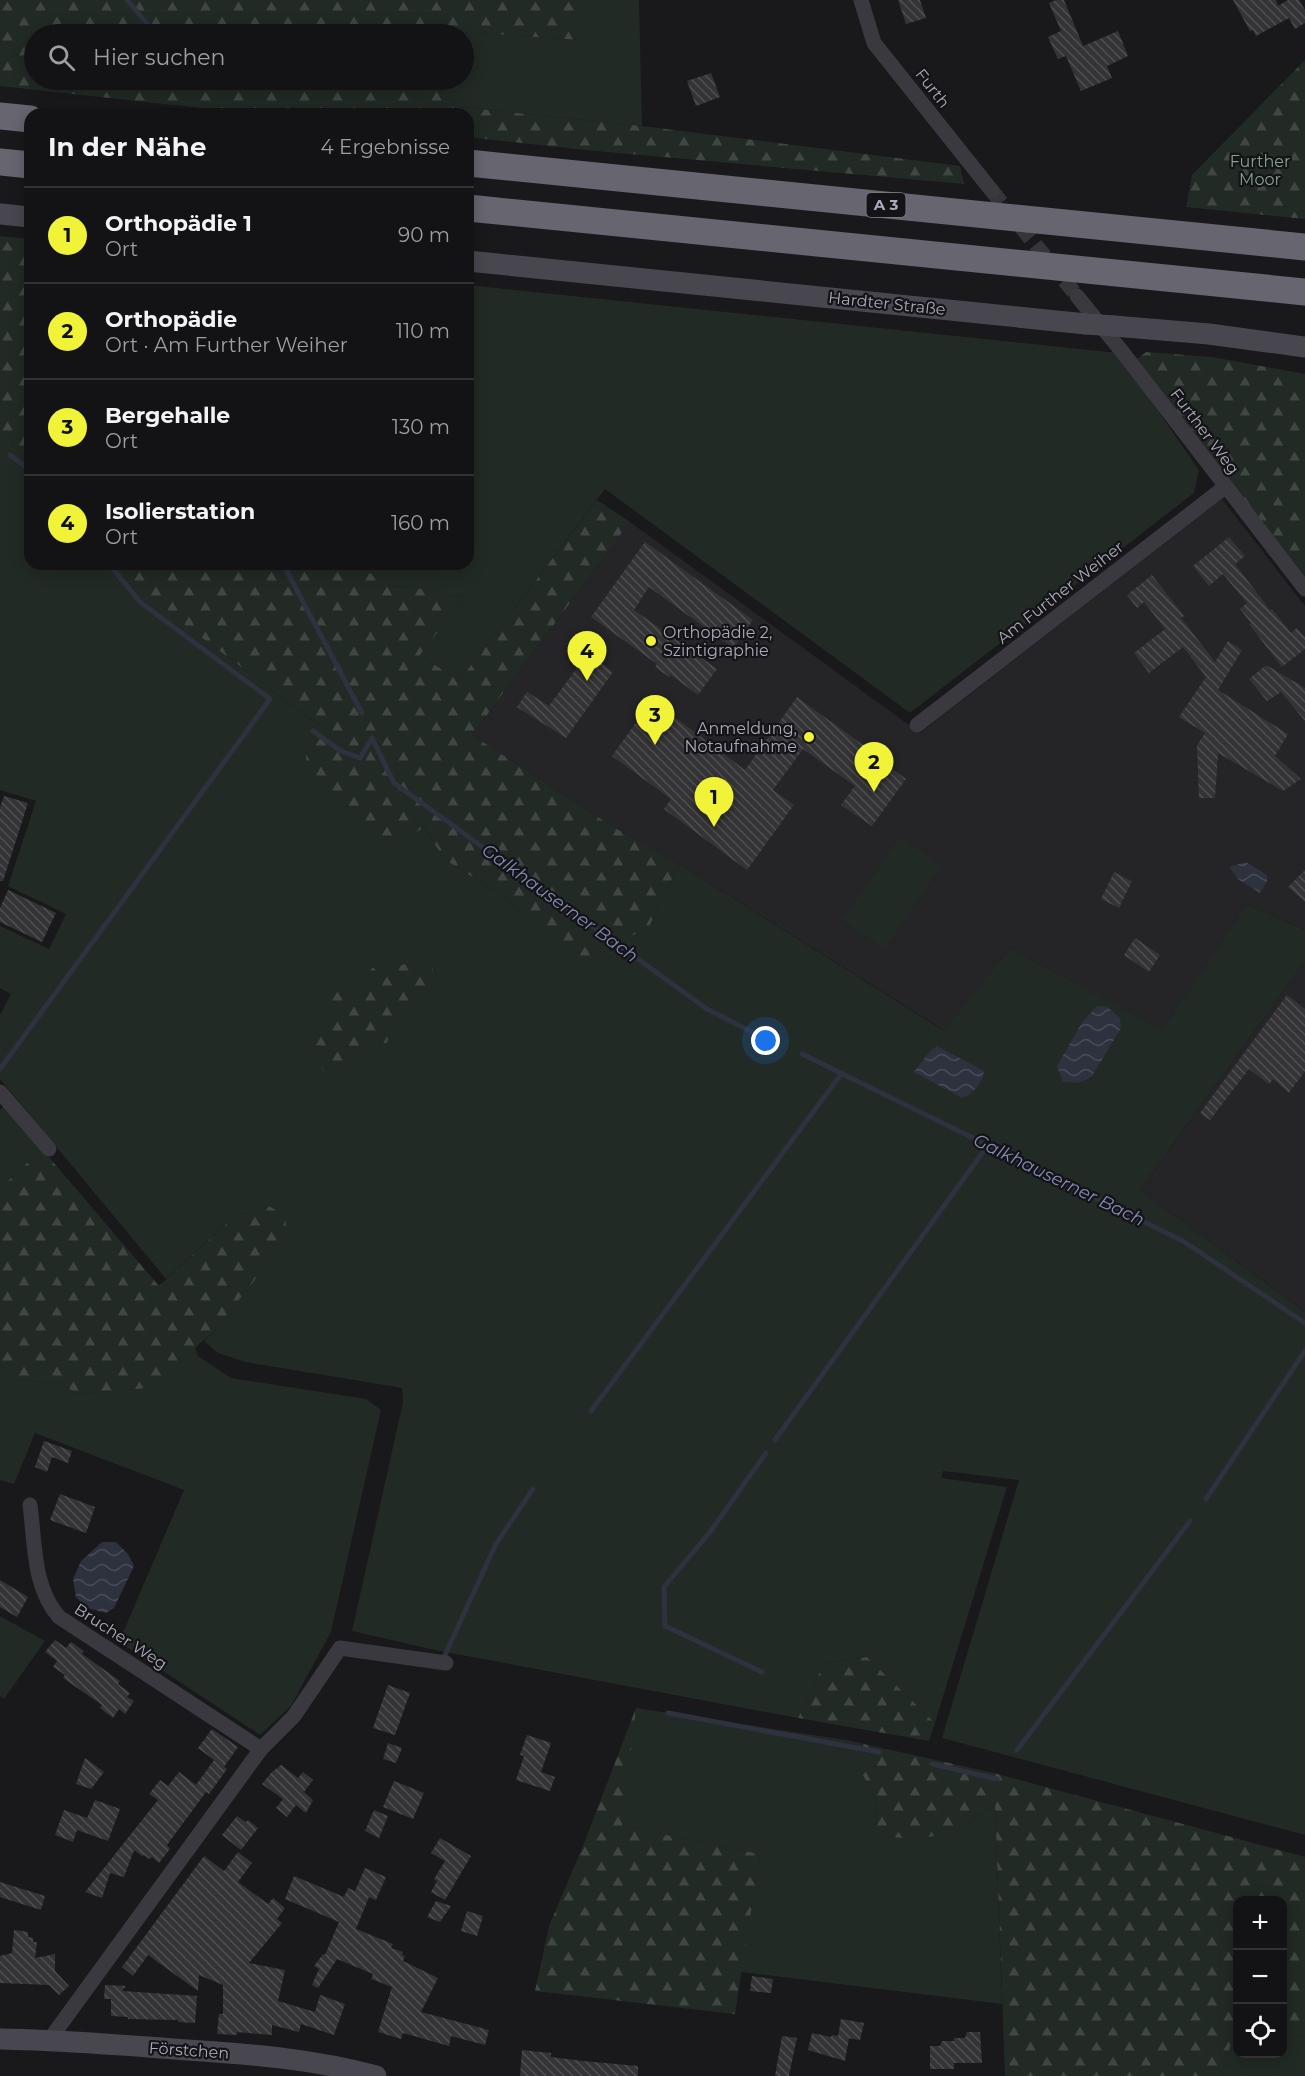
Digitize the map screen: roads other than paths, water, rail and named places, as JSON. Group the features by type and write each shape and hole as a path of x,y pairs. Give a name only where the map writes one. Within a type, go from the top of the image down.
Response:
{"highway":[{"path":"0,116 24,118"},
{"path":"0,162 24,164"},
{"name":"A 3","path":"474,164 1305,247"},
{"path":"474,209 1305,292"}],"main road":[{"path":"0,214 24,216"},
{"name":"Hardter Straße","path":"474,262 1086,324 1209,334 1305,350"},
{"name":"Förstchen","path":"0,2039 50,2039 276,2056 352,2069 376,2076"}],"street":[{"name":"Furth","path":"861,0 874,43 992,191"},
{"name":"Further Weg","path":"1077,296 1305,589"},
{"name":"Am Further Weiher","path":"917,725 1225,487"},
{"path":"0,1092 50,1149"},
{"name":"Brucher Weg","path":"30,1505 40,1583 48,1605 59,1617 261,1749"},
{"path":"50,2039 261,1749 294,1716 340,1648 446,1663"}],"water":[{"path":"1246,862 1267,875 1267,882 1260,893 1239,880 1229,867"},
{"path":"1097,1006 1107,1007 1120,1018 1121,1028 1092,1076 1078,1082 1063,1082 1057,1066 1083,1021"},
{"path":"937,1046 984,1071 980,1084 970,1094 962,1098 914,1072 930,1051"},
{"path":"102,1542 116,1542 128,1554 134,1566 114,1608 106,1613 87,1608 76,1597 73,1579 81,1561"}],"waterway":[{"name":"Galkhauserner Bach","path":"127,0 147,24"},
{"path":"10,455 24,466"},
{"path":"0,1069 270,699 140,602 114,570"},
{"name":"Galkhauserner Bach","path":"286,570 362,713"},
{"path":"313,731 341,751 360,758 372,738"},
{"name":"Galkhauserner Bach","path":"372,738 394,783 707,1009 773,1043"},
{"name":"Galkhauserner Bach","path":"802,1054 1183,1241 1305,1323"},
{"path":"591,1411 842,1073"},
{"path":"775,1440 988,1145"},
{"path":"1206,1499 1305,1351"},
{"path":"762,1672 665,1626 664,1587 710,1532 766,1453"},
{"path":"445,1655 496,1544 533,1489"},
{"path":"1017,1750 1190,1521"},
{"path":"668,1713 879,1752"},
{"path":"932,1764 997,1779"}],"tunnel":[{"path":"992,191 1077,296"}],"place":[{"name":"Orthopädie 2, Szintigraphie","path":"651,641"},
{"name":"Isolierstation","path":"587,681"},
{"name":"Anmeldung, Notaufnahme","path":"809,737"},
{"name":"Bergehalle","path":"655,745"},
{"name":"Orthopädie","path":"874,792"},
{"name":"Orthopädie 1","path":"714,827"}],"park label":[{"name":"Further Moor","path":"1260,170"}]}
